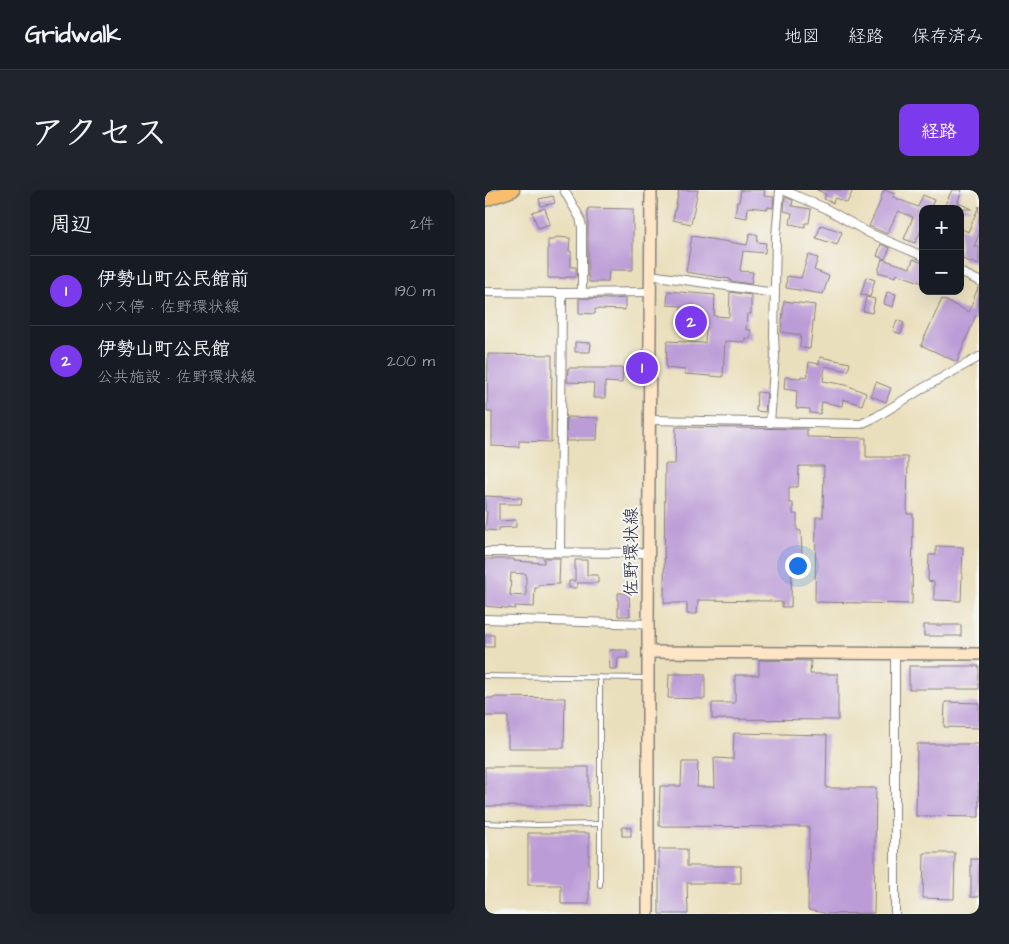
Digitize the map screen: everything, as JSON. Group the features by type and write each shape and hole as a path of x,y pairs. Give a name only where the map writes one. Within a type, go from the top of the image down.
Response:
{"main road":[{"path":"485,200 513,190"},
{"name":"佐野環状線","path":"648,914 651,190"},
{"path":"648,652 979,654"}],"street":[{"path":"564,190 580,218 582,227 582,293"},
{"path":"770,423 775,356 776,237 781,190 825,208 869,233 919,254"},
{"path":"964,274 979,280"},
{"path":"650,275 775,293"},
{"path":"485,292 650,292"},
{"path":"560,552 562,293"},
{"path":"649,420 861,424 979,357"},
{"path":"485,552 649,553"},
{"path":"485,619 648,624"},
{"path":"895,654 895,914"}],"lane":[{"path":"485,676 648,678"},
{"path":"600,677 600,885"},
{"path":"485,824 599,824"}],"building":[{"path":"679,190 698,190 691,224 673,220"},
{"path":"741,190 765,190 764,196 774,197 773,208 748,207 747,218 735,216"},
{"path":"817,190 853,190 847,203 835,198 833,203 824,199 826,194"},
{"path":"884,190 895,194 893,197 918,207 923,195 934,200 932,205 919,205 919,234 915,243 904,239 913,217 898,211 887,234 869,226"},
{"path":"952,190 962,190 958,203 963,205 945,205"},
{"path":"553,196 555,203 541,206 539,199"},
{"path":"785,197 793,200 792,206 811,209 809,223 805,223 805,227 790,224 792,213 784,211"},
{"path":"979,206 979,234 974,247 979,247 979,265 964,260 964,230 968,232"},
{"path":"545,208 550,224 538,228 532,212"},
{"path":"588,208 633,209 633,270 609,270 608,282 589,282"},
{"path":"821,225 842,232 837,245 816,238"},
{"path":"750,233 758,235 757,242 766,243 765,253 743,251 740,271 753,272 751,284 686,272 692,236 747,245"},
{"path":"556,237 570,238 571,267 576,267 576,277 548,278 548,240 554,240"},
{"path":"881,244 890,248 885,259 877,256"},
{"path":"808,255 818,258 814,270 829,276 823,294 786,288 787,276 801,278"},
{"path":"882,259 910,268 913,259 919,261 919,282 897,274 896,277 878,272"},
{"path":"866,277 875,280 870,297 861,294"},
{"path":"978,287 979,316 976,315 957,362 921,345 942,299 969,312"},
{"path":"668,291 715,295 714,316 729,317 730,292 751,295 751,314 747,314 746,330 751,330 750,339 745,338 745,342 725,341 723,377 685,374 685,370 666,368 667,341 705,343 706,329 680,328 681,306 667,305"},
{"path":"887,292 896,294 893,307 884,304"},
{"path":"866,297 875,299 872,313 863,311"},
{"path":"579,298 625,298 625,310 595,309 595,314 579,313"},
{"path":"784,301 815,305 810,349 800,347 801,335 781,332"},
{"path":"897,320 904,323 901,334 893,331"},
{"path":"575,342 591,343 590,352 575,352"},
{"path":"488,354 552,355 551,442 519,441 519,447 492,446 492,412 487,412"},
{"path":"820,357 850,363 848,371 825,366 823,381 846,385 866,393 862,405 843,399 842,406 822,402 820,414 810,413 810,409 796,408 797,391 784,389 785,377 807,377 809,362 819,364"},
{"path":"568,368 623,368 622,383 605,382 605,398 593,398 594,383 567,382"},
{"path":"876,382 891,388 886,402 871,396"},
{"path":"757,392 767,393 765,412 756,411"},
{"path":"567,417 598,418 597,440 566,441"},
{"path":"676,427 807,429 807,437 866,438 866,457 908,457 907,514 913,514 912,604 815,602 816,517 823,517 824,466 799,466 798,487 789,487 789,503 793,503 793,514 797,514 797,530 801,531 802,554 802,558 792,558 791,607 782,607 782,602 772,601 698,600 697,614 687,614 687,603 664,603 665,464 675,464"},
{"path":"485,496 522,498 521,504 499,504 499,520 516,520 516,527 499,528 499,531 485,530 487,512 485,511"},
{"path":"936,546 963,547 961,601 934,600 934,582 928,581 929,555 936,555"},
{"path":"544,558 560,558 559,584 538,585 538,588 535,588 534,607 515,606 515,609 485,606 485,559 514,559 514,561 544,563","holes":["511,573 526,574 526,596 510,595"]},
{"path":"575,560 587,560 587,575 598,575 598,583 577,583 577,588 569,588 569,581 575,581"},
{"path":"618,593 629,593 630,616 618,616"},
{"path":"924,625 961,625 961,636 924,636"},
{"path":"485,635 494,635 494,647 485,647"},
{"path":"609,650 627,650 627,658 618,658 617,669 610,669"},
{"path":"759,660 811,661 810,674 838,674 838,720 712,719 712,703 735,703 735,675 759,675"},
{"path":"909,666 979,666 979,689 909,689"},
{"path":"669,674 705,674 705,699 668,698"},
{"path":"485,698 565,698 564,748 508,748 508,716 485,716"},
{"path":"945,702 979,703 979,728 944,727"},
{"path":"734,733 827,735 826,788 876,788 874,913 824,914 808,910 809,827 659,826 660,786 681,786 682,762 698,762 697,787 715,787 714,758 733,759"},
{"path":"917,744 979,744 979,817 916,816"},
{"path":"485,767 589,767 589,806 485,806"},
{"path":"622,827 631,827 631,836 622,836"},
{"path":"528,833 589,833 589,904 561,904 561,885 528,885"},
{"path":"659,849 687,849 687,866 741,866 741,883 687,883 688,914 659,914"},
{"path":"924,853 955,853 954,899 923,898"},
{"path":"971,859 979,859 979,897 971,897"}],"place":[{"name":"伊勢山町公民館","path":"691,322"},
{"name":"伊勢山町公民館前","path":"642,368"}]}
